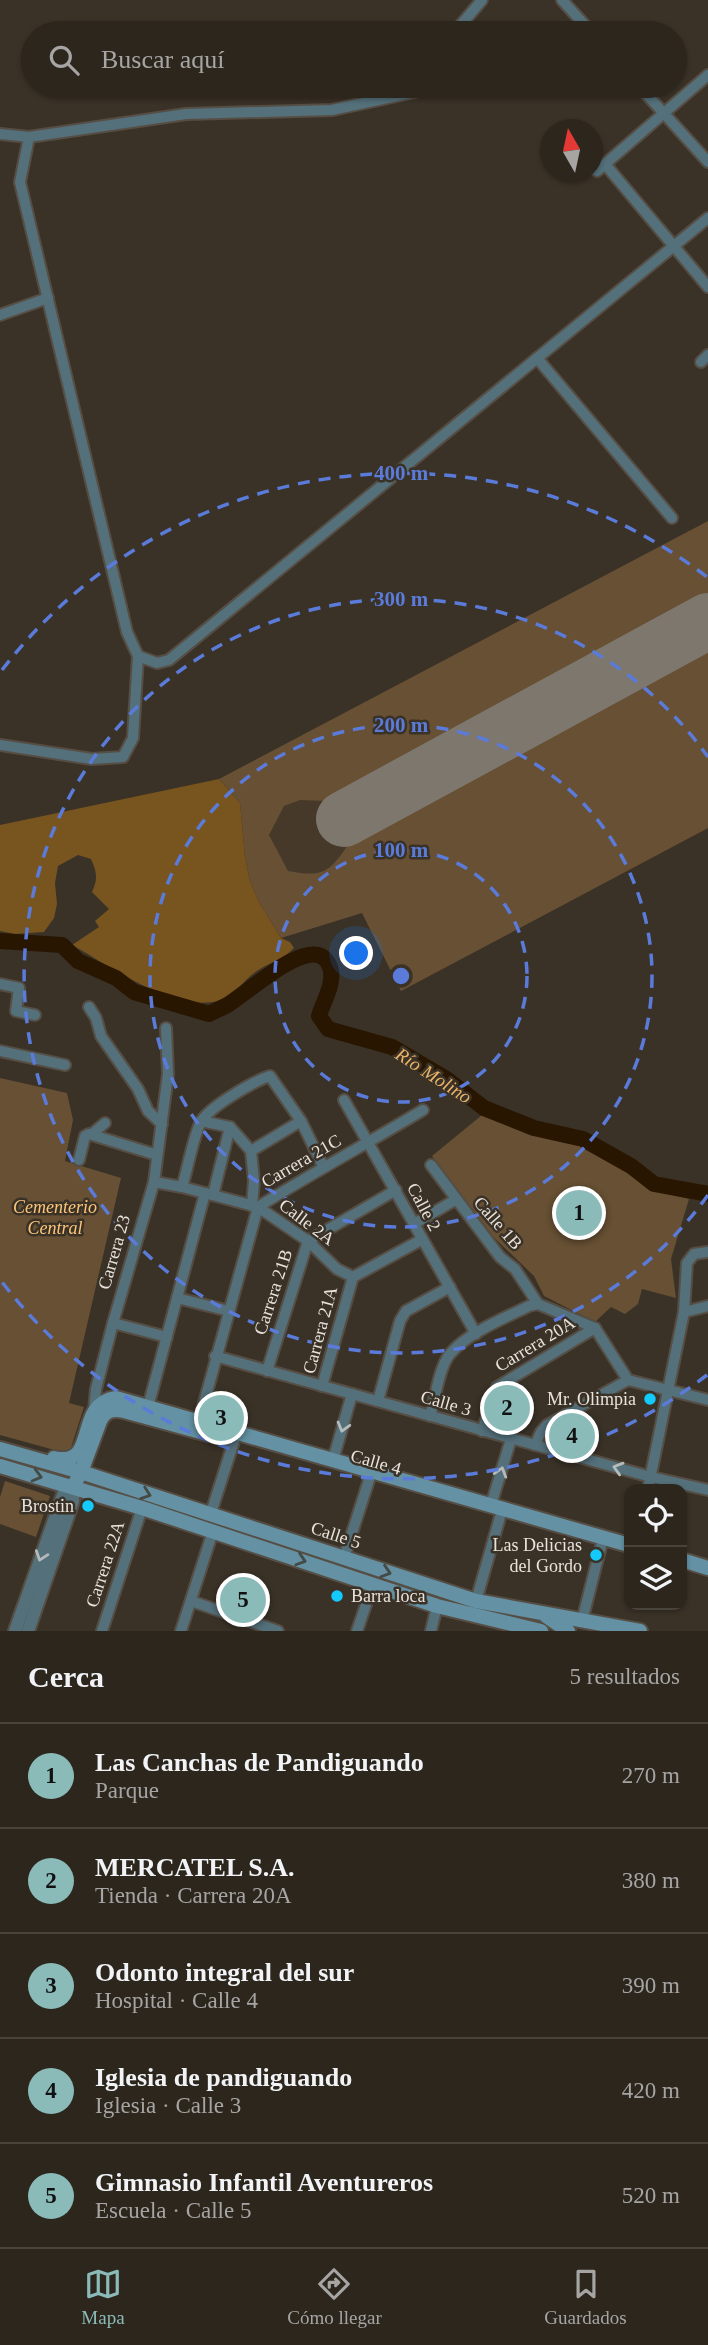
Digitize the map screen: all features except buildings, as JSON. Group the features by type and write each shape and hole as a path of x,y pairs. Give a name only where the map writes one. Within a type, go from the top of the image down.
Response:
{"main road":[{"path":"73,1487 100,1421 113,1404 103,1402 94,1410"},
{"name":"Calle 4","path":"113,1404 148,1407 333,1460 543,1525 624,1544"},
{"name":"Calle 4","path":"113,1404 124,1411 369,1480 495,1511"},
{"name":"Carrera 23","path":"67,1460 75,1458 81,1450 94,1410"},
{"path":"259,1448 282,1445"},
{"name":"Calle 5","path":"0,1449 81,1472 476,1601 640,1631"},
{"name":"Calle 5","path":"25,1457 43,1456 67,1460"},
{"name":"Calle 5","path":"0,1466 214,1531 437,1606 537,1631"},
{"name":"Calle 4","path":"543,1525 624,1553"},
{"path":"246,1542 283,1539"},
{"path":"687,1562 708,1568"},
{"path":"687,1571 708,1577"},
{"path":"542,1613 568,1631"}],"street":[{"path":"464,21 482,0"},
{"path":"562,0 581,21"},
{"path":"687,93 708,75"},
{"path":"0,134 29,137 186,114 332,110 387,98"},
{"path":"650,98 706,157"},
{"path":"681,98 601,167 708,287"},
{"path":"0,745 92,759 123,757 133,738 138,656 127,632 20,182 29,137"},
{"path":"138,656 157,663 169,660 708,218"},
{"path":"0,315 48,298"},
{"path":"537,358 673,518"},
{"path":"0,984 19,988 16,1011 35,1015"},
{"path":"89,1007 96,1018 101,1036 138,1089 148,1111 162,1124"},
{"name":"Carrera 23","path":"94,1410 96,1389 113,1323 154,1182 167,1074 166,1028"},
{"path":"0,1051 65,1065"},
{"path":"182,1186 201,1121 216,1107 270,1076 301,1121 323,1166"},
{"name":"Calle 2","path":"344,1100 476,1334"},
{"name":"Carrera 21C","path":"199,1421 255,1206 423,1110"},
{"path":"201,1121 230,1127 251,1151 255,1206"},
{"path":"251,1151 301,1121"},
{"path":"79,1160 85,1136 92,1134 105,1123"},
{"path":"148,1407 177,1298 230,1127"},
{"path":"92,1134 158,1155"},
{"name":"Calle 1B","path":"431,1166 500,1257 515,1269 538,1304"},
{"name":"Calle 2A","path":"154,1182 182,1186 255,1206 308,1241 337,1269 353,1277"},
{"name":"Carrera 21B","path":"267,1371 308,1241 396,1191"},
{"path":"414,1224 455,1200"},
{"name":"Carrera 21A","path":"323,1387 353,1277 421,1240"},
{"path":"650,1483 684,1312 687,1263 694,1254 708,1252"},
{"path":"377,1401 406,1311 450,1287"},
{"path":"177,1298 229,1311"},
{"path":"430,1416 450,1353 476,1334 529,1306 538,1304 595,1328 628,1380 708,1400"},
{"path":"684,1312 708,1306"},
{"path":"113,1323 167,1337"},
{"name":"Carrera 20A","path":"482,1431 497,1387 595,1328"},
{"name":"Calle 3","path":"215,1356 535,1445 650,1483 708,1490"},
{"path":"535,1445 547,1425 628,1380"},
{"path":"96,1389 113,1404"},
{"path":"333,1460 352,1394"},
{"path":"476,1601 511,1439"},
{"path":"210,1516 233,1441"},
{"path":"344,1558 369,1480"},
{"path":"15,1631 64,1492 73,1487 73,1501 28,1631"},
{"name":"Carrera 22A","path":"102,1631 142,1508"},
{"path":"181,1631 214,1531"},
{"path":"582,1620 601,1546"},
{"path":"357,1631 373,1584"},
{"path":"191,1601 278,1631"},
{"path":"430,1631 437,1606"}],"shaded area":[{"path":"708,522 708,828 401,991 362,913 281,938 243,818"},
{"path":"219,779 240,803 250,882 281,938 290,942 294,948 254,973 229,996 208,1003 167,996 125,976 72,945 99,927 95,921 109,909 92,892 96,876 91,859 78,855 58,866 55,883 57,904 54,918 44,932 15,934 0,931 0,825"}],"green space":[{"path":"708,521 708,594 325,801 300,800 284,806 269,835 288,871 309,874 323,871 335,862 348,845 708,651 708,828 401,991 362,913 281,938 250,882 240,803 219,779"},
{"name":"Cementerio Central","path":"0,1078 67,1093 73,1120 65,1161 121,1178 69,1403 84,1407 69,1454 0,1435"},
{"path":"482,1115 520,1130 579,1144 623,1168 652,1190 689,1199 671,1259 676,1298 642,1289 638,1304 625,1314 611,1307 595,1322 544,1296 534,1276 483,1227 432,1156"},
{"path":"5,1481 50,1496 36,1537 0,1524 0,1497"},
{"path":"110,1485 264,1537 260,1539 107,1490"},
{"path":"293,1547 542,1617 545,1623 443,1601 292,1550"}],"waterway":[{"name":"Río Molino","path":"0,941 62,945 78,961 116,978 134,992 209,1014 229,1004 291,961 317,955 326,960 331,972 329,989 319,1016 328,1029 392,1047 448,1080 484,1108 534,1128 583,1139 631,1166 654,1184 708,1194"}],"runway":[{"path":"344,819 708,621"}],"place":[{"name":"Las Canchas de Pandiguando","path":"579,1213"},
{"name":"Mr. Olimpia","path":"650,1399"},
{"name":"MERCATEL S.A.","path":"507,1408"},
{"name":"Odonto integral del sur","path":"221,1418"},
{"name":"Iglesia de pandiguando","path":"572,1436"},
{"name":"Brostin","path":"88,1506"},
{"name":"Las Delicias del Gordo","path":"596,1555"},
{"name":"Barra loca","path":"337,1596"},
{"name":"Gimnasio Infantil Aventureros","path":"243,1600"}]}
